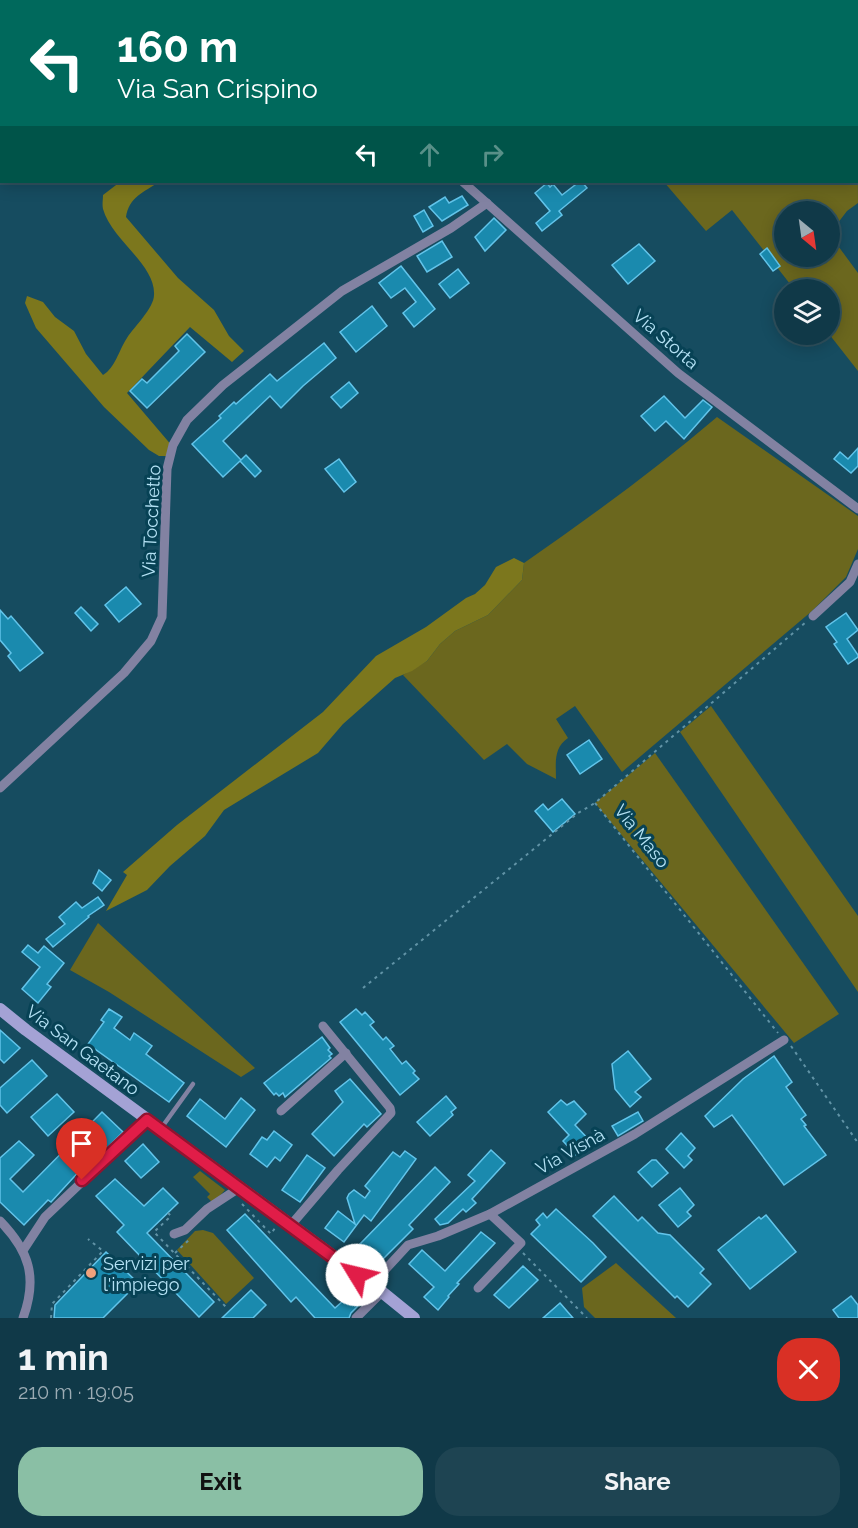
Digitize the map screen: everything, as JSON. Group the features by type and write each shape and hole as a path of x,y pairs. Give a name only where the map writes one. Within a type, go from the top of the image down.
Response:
{"street":[{"name":"Via Storta","path":"464,183 678,373 858,508"},
{"name":"Via Tocchetto","path":"0,789 124,673 151,641 162,617 167,469 173,445 187,420 223,385 342,291 451,228 487,203"},
{"path":"813,616 850,582 858,564"},
{"name":"Via San Gaetano","path":"0,1009 160,1129 238,1194 382,1292 414,1318"},
{"path":"284,1225 391,1113 390,1108 323,1026"},
{"name":"Via Visnà","path":"371,1285 408,1245 438,1236 490,1214 635,1134 784,1040"},
{"path":"281,1111 346,1053"},
{"path":"24,1249 45,1217 58,1203 147,1120"},
{"path":"174,1234 185,1230 207,1209 238,1194"},
{"path":"478,1288 520,1243 490,1214"},
{"path":"0,1221 24,1249 30,1275 27,1308 23,1318"},
{"path":"356,1318 382,1292"}],"lane":[{"path":"160,1129 193,1084"}],"path":[{"name":"Via Maso","path":"813,616 595,803 800,1057 858,1143"},
{"path":"363,988 578,813 595,803"},
{"path":"238,1194 271,1234 284,1225"},
{"path":"168,1213 171,1216 154,1232 226,1307"},
{"path":"51,1318 52,1305 104,1251 88,1239"},
{"path":"517,1247 587,1318"}],"shaded area":[{"path":"119,183 157,183 130,204 126,217 178,278 214,310 229,336 244,351 232,362 190,327 127,393 173,447 168,456 159,456 149,450 104,407 36,328 25,303 27,296 43,302 55,317 74,331 86,354 103,375 111,368 127,338 151,306 154,295 153,284 148,273 108,220 103,209 103,195"},
{"path":"665,183 858,183 858,203 847,211 840,220 840,201 774,201 774,264 732,210 706,231"},
{"path":"840,249 858,273 858,371 838,345 840,345 840,279 786,279 777,267 840,267"},
{"path":"717,417 858,516 858,549 846,577 812,611 622,772 575,706 556,719 568,738 558,751 556,779 527,764 507,744 484,760 403,675 427,661 440,644 455,631 488,615 522,580 524,563 622,493"},
{"path":"514,558 524,563 522,580 488,615 455,631 440,644 427,661 395,678 343,724 318,753 224,810 205,836 170,866 147,890 106,911 127,875 123,872 177,825 323,712 376,656 426,627 475,594 485,585 496,567"},
{"path":"711,706 858,916 858,992 680,732"},
{"path":"655,753 839,1014 794,1043 595,803"},
{"path":"98,923 255,1068 241,1077 109,992 70,970"},
{"path":"200,1171 225,1190 213,1203 207,1197 210,1194 193,1177"},
{"path":"203,1230 213,1233 254,1278 226,1304 177,1250 195,1231"},
{"path":"616,1263 676,1318 595,1318 584,1307 582,1288"}],"building":[{"path":"547,183 550,187 553,184 562,195 578,183 583,183 587,188 559,211 562,215 542,231 536,223 550,211 535,193"},
{"path":"462,196 468,205 442,221 429,207 445,197 449,203"},
{"path":"424,210 433,226 423,232 414,216"},
{"path":"494,218 506,230 485,251 475,237"},
{"path":"442,241 452,257 427,272 417,256"},
{"path":"639,244 655,261 628,284 612,265"},
{"path":"767,248 774,258 774,267 779,267 773,271 760,254"},
{"path":"401,266 435,309 414,327 403,313 416,302 405,288 391,298 379,283"},
{"path":"458,269 469,283 450,298 439,284"},
{"path":"372,306 387,326 356,352 340,332"},
{"path":"187,334 205,352 147,408 130,391 142,379 147,383 179,351 175,346"},
{"path":"324,343 336,358 281,408 270,396 223,441 241,460 246,455 261,471 255,477 240,461 223,477 192,444 221,418 219,416 234,402 236,404 270,374 277,381"},
{"path":"349,382 358,393 341,408 331,397"},
{"path":"664,396 685,418 703,400 712,407 684,439 666,421 655,431 641,416"},
{"path":"858,448 858,466 851,473 834,459 840,452 848,459"},
{"path":"339,459 356,482 344,492 325,469"},
{"path":"126,587 141,604 119,622 105,605"},
{"path":"81,607 98,624 91,631 75,613"},
{"path":"0,610 8,619 11,616 43,653 20,671 8,656 11,653 0,640"},
{"path":"846,613 858,630 847,639 858,655 848,664 834,644 837,642 826,627"},
{"path":"589,740 602,759 580,774 567,755"},
{"path":"562,799 575,814 553,832 535,811 543,804 548,810"},
{"path":"99,870 111,880 102,891 93,883"},
{"path":"98,897 104,905 53,947 46,939 65,924 59,917 76,902 82,908"},
{"path":"28,945 38,953 44,946 64,963 47,984 51,987 38,1003 22,989 40,967 22,952"},
{"path":"109,1009 122,1017 114,1028 130,1040 134,1033 152,1046 146,1054 184,1083 169,1102 88,1044 104,1022 101,1020"},
{"path":"356,1009 362,1015 365,1012 374,1022 370,1025 383,1040 386,1037 394,1046 390,1049 402,1064 406,1061 415,1071 413,1073 419,1079 400,1095 340,1022"},
{"path":"0,1030 20,1048 4,1063 0,1059"},
{"path":"322,1037 330,1048 328,1050 332,1054 329,1056 331,1058 285,1097 283,1093 279,1096 276,1093 274,1095 264,1083"},
{"path":"628,1051 651,1079 635,1092 641,1097 630,1107 615,1089 612,1064"},
{"path":"774,1056 792,1082 786,1087 806,1115 801,1119 806,1125 804,1126 826,1155 784,1185 732,1115 714,1127 705,1116 743,1079"},
{"path":"32,1060 47,1076 7,1113 0,1105 0,1088"},
{"path":"350,1079 381,1114 367,1127 364,1124 334,1156 312,1134 343,1102 335,1091"},
{"path":"57,1094 74,1112 48,1136 31,1117"},
{"path":"446,1096 456,1108 451,1112 453,1115 430,1136 417,1122"},
{"path":"241,1098 255,1110 226,1147 187,1116 200,1099 225,1119"},
{"path":"561,1100 567,1105 574,1101 586,1114 575,1125 592,1143 576,1155 563,1141 569,1135 548,1112"},
{"path":"102,1112 123,1132 84,1166 51,1202 48,1200 24,1225 0,1202 0,1158 19,1141 34,1155 10,1179 23,1192"},
{"path":"638,1112 643,1121 618,1136 612,1126"},
{"path":"274,1131 292,1145 280,1161 275,1157 267,1167 250,1154 262,1137 267,1140"},
{"path":"681,1133 695,1148 688,1156 692,1160 684,1168 666,1149"},
{"path":"143,1144 159,1162 141,1178 125,1161"},
{"path":"491,1150 505,1163 472,1199 476,1203 466,1212 463,1209 448,1223 440,1225 435,1219 475,1181 468,1175"},
{"path":"405,1151 416,1159 371,1221 364,1215 344,1242 325,1228 338,1211 355,1224 347,1198 349,1194 354,1190 365,1198 370,1191 365,1186 393,1152 400,1157"},
{"path":"307,1155 325,1168 300,1202 282,1190"},
{"path":"652,1160 656,1160 668,1173 652,1187 638,1172"},
{"path":"435,1167 450,1182 409,1225 413,1229 381,1261 373,1253 371,1255 360,1244"},
{"path":"115,1179 144,1206 163,1188 178,1203 147,1233 214,1302 199,1317 117,1232 124,1225 96,1196"},
{"path":"680,1188 694,1205 687,1212 691,1216 678,1227 659,1205"},
{"path":"614,1196 638,1221 642,1217 658,1233 670,1235 704,1269 700,1273 711,1284 688,1307 677,1296 675,1298 593,1216"},
{"path":"556,1209 606,1257 581,1282 531,1234 540,1225 536,1220 543,1213 547,1218"},
{"path":"245,1214 335,1308 358,1291 365,1299 349,1318 315,1318 296,1297 291,1302 227,1230"},
{"path":"766,1215 796,1252 750,1289 718,1250 759,1217 761,1219"},
{"path":"481,1232 495,1243 457,1283 459,1284 438,1310 424,1297 434,1287 409,1264 422,1250 445,1271"},
{"path":"106,1252 138,1283 103,1318 54,1318 55,1305"},
{"path":"523,1266 538,1280 509,1308 494,1295"},
{"path":"251,1290 266,1305 253,1318 222,1318"},
{"path":"851,1296 858,1305 858,1318 839,1318 833,1310"},
{"path":"560,1303 573,1318 543,1318"}],"place":[{"name":"Servizi per l'impiego","path":"91,1273"}],"route":[{"path":"82,1180 147,1120 357,1275"}]}
